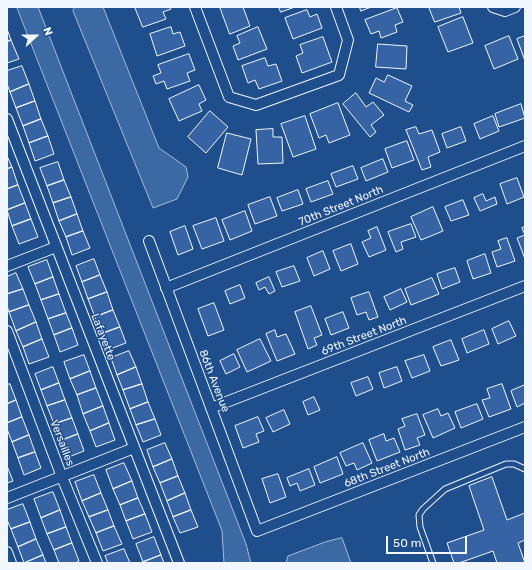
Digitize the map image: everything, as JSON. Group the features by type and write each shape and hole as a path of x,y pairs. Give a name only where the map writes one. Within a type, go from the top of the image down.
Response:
{"street":[{"path":"195,7 229,97 256,105 339,75 348,40 336,7"},
{"path":"492,7 505,11 515,7"},
{"name":"Lafayette","path":"7,119 179,563"},
{"name":"70th Street North","path":"166,288 524,148"},
{"name":"86th Avenue","path":"148,241 257,530"},
{"path":"7,266 56,247"},
{"name":"69th Street North","path":"211,408 525,286"},
{"name":"Versailles","path":"7,332 62,477 97,563"},
{"name":"68th Street North","path":"257,530 525,427"},
{"path":"7,498 134,448"},
{"path":"7,552 11,563"}],"lane":[{"path":"433,563 420,527 419,515 423,509 445,489 506,464 514,464 525,469"}],"water":[{"path":"17,7 38,7 246,544 251,563 224,563 222,531"},
{"path":"75,7 103,7 159,148 186,167 188,177 177,199 153,208 73,11"},
{"path":"342,538 351,563 286,563 288,556 325,542"}],"building":[{"path":"135,7 170,7 171,9 163,12 166,19 143,27"},
{"path":"220,7 243,7 250,26 230,34"},
{"path":"279,7 295,7 281,12"},
{"path":"360,7 371,7 361,11"},
{"path":"429,7 459,7 461,13 435,22"},
{"path":"397,8 403,22 395,25 397,32 381,38 379,31 371,34 365,20"},
{"path":"307,10 310,17 317,14 322,28 293,39 285,18"},
{"path":"463,17 473,43 448,52 438,27"},
{"path":"171,27 173,34 180,32 185,46 157,56 150,34"},
{"path":"258,27 267,49 238,60 233,46 240,43 237,36"},
{"path":"7,29 11,40 7,42"},
{"path":"509,36 518,59 494,69 485,46"},
{"path":"525,36 525,61 517,39"},
{"path":"323,37 332,62 302,73 296,56 303,53 300,45"},
{"path":"11,40 19,59 7,63 7,42"},
{"path":"378,44 407,46 406,69 376,67"},
{"path":"189,54 195,70 187,73 190,81 167,89 164,81 156,84 153,76 161,73 158,65"},
{"path":"265,58 268,66 276,64 282,81 259,89 255,80 248,83 242,66"},
{"path":"22,66 29,84 10,92 7,84 7,71"},
{"path":"388,75 412,86 405,101 413,105 409,112 369,93 376,78 384,82"},
{"path":"29,84 35,101 16,108 10,92"},
{"path":"199,85 206,100 199,104 202,111 179,121 169,99"},
{"path":"356,93 366,107 373,102 384,115 371,125 376,132 370,137 343,104"},
{"path":"35,101 41,119 23,126 16,108"},
{"path":"338,103 350,135 329,143 326,135 319,138 310,114"},
{"path":"521,104 525,118 499,127 495,114"},
{"path":"210,111 228,127 206,153 188,137"},
{"path":"305,116 316,149 293,157 281,124"},
{"path":"493,116 499,131 480,139 474,124"},
{"path":"41,119 48,136 29,143 23,126"},
{"path":"416,127 419,134 432,130 440,152 428,157 431,167 422,170 406,130"},
{"path":"461,127 466,141 447,148 442,134"},
{"path":"273,129 273,137 282,137 283,163 258,164 256,130"},
{"path":"227,133 251,139 242,175 218,168"},
{"path":"48,136 54,154 35,161 29,143"},
{"path":"407,141 414,160 392,168 385,149"},
{"path":"7,156 12,167 7,169"},
{"path":"383,159 388,172 366,181 361,168"},
{"path":"58,162 64,180 47,186 40,168"},
{"path":"353,166 358,179 336,187 331,174"},
{"path":"12,167 18,185 7,189 7,169"},
{"path":"517,178 524,197 507,204 500,184"},
{"path":"64,180 71,197 53,203 47,186"},
{"path":"328,181 333,194 311,202 306,189"},
{"path":"18,185 25,203 7,210 7,189"},
{"path":"298,190 303,204 282,211 277,198"},
{"path":"483,194 486,201 495,197 497,204 480,211 474,198"},
{"path":"71,197 77,214 59,221 53,203"},
{"path":"270,197 277,216 255,224 248,205"},
{"path":"463,200 469,215 451,221 445,207"},
{"path":"25,203 31,219 12,226 7,210"},
{"path":"433,207 443,231 421,240 411,217"},
{"path":"245,211 252,231 230,240 222,220"},
{"path":"77,214 83,231 66,237 59,221"},
{"path":"216,218 224,241 202,249 193,226"},
{"path":"31,219 38,237 19,244 12,226"},
{"path":"411,224 416,237 401,242 403,249 396,252 388,232"},
{"path":"185,226 193,249 178,255 170,232"},
{"path":"377,227 386,250 369,257 362,242 371,238 368,231"},
{"path":"525,227 525,235 522,228"},
{"path":"83,231 90,248 72,255 66,237"},
{"path":"525,235 525,259 517,238"},
{"path":"507,238 515,261 497,267 492,252 501,249 498,241"},
{"path":"351,244 358,264 341,271 333,251"},
{"path":"323,251 330,269 314,276 307,258"},
{"path":"485,254 491,273 473,279 467,261"},
{"path":"94,259 100,275 82,282 76,266"},
{"path":"47,260 53,277 35,284 28,267"},
{"path":"294,266 300,281 282,287 276,272"},
{"path":"455,268 460,282 442,289 437,274"},
{"path":"16,273 23,289 7,294 7,277"},
{"path":"100,275 107,292 88,299 82,282"},
{"path":"53,277 59,294 41,300 35,284"},
{"path":"269,277 275,291 269,294 265,287 259,290 256,283"},
{"path":"432,278 439,294 411,305 405,289"},
{"path":"240,285 245,298 230,304 225,291"},
{"path":"23,289 29,305 9,312 7,306 7,294"},
{"path":"401,289 407,302 390,310 384,297"},
{"path":"107,292 113,310 95,317 88,299"},
{"path":"369,292 378,317 369,320 366,312 357,315 351,298"},
{"path":"59,294 66,313 48,319 41,300"},
{"path":"214,303 224,330 208,336 198,309"},
{"path":"29,305 36,322 16,331 9,312"},
{"path":"311,306 322,335 314,338 317,345 308,349 295,312"},
{"path":"113,310 120,327 101,334 95,317"},
{"path":"343,312 349,328 331,335 325,319"},
{"path":"66,313 72,328 54,335 48,319"},
{"path":"509,321 516,336 498,344 492,329"},
{"path":"36,322 42,339 23,347 16,331"},
{"path":"120,327 126,343 107,350 101,334"},
{"path":"72,328 78,345 60,352 54,335"},
{"path":"275,330 277,337 286,334 295,354 277,361 266,334"},
{"path":"484,330 489,344 467,353 462,339"},
{"path":"42,339 49,357 29,364 23,347"},
{"path":"260,339 271,361 247,372 237,350"},
{"path":"451,340 459,360 441,366 433,347"},
{"path":"129,351 136,367 117,375 111,358"},
{"path":"234,354 240,367 226,374 220,361"},
{"path":"84,355 90,371 70,379 64,362"},
{"path":"424,355 430,371 412,378 405,361"},
{"path":"53,367 59,383 41,390 35,374"},
{"path":"136,367 142,384 123,390 117,375"},
{"path":"397,367 402,381 384,388 379,373"},
{"path":"90,371 96,388 77,395 70,379"},
{"path":"368,377 373,389 356,396 351,383"},
{"path":"59,383 65,400 47,406 41,390"},
{"path":"10,384 16,400 7,404 7,385"},
{"path":"142,384 148,402 130,409 123,390"},
{"path":"502,384 511,409 489,417 482,400 490,398 487,389"},
{"path":"525,385 525,403 517,407 511,391"},
{"path":"96,388 103,406 83,414 77,395"},
{"path":"314,397 320,410 308,415 303,402"},
{"path":"16,400 22,417 7,423 7,404"},
{"path":"65,400 72,418 54,424 47,406"},
{"path":"148,402 155,419 136,425 130,409"},
{"path":"477,404 483,419 461,428 455,412"},
{"path":"103,406 109,423 90,431 83,414"},
{"path":"438,409 441,416 448,413 455,428 433,438 423,415"},
{"path":"284,410 290,424 273,432 266,418"},
{"path":"417,414 425,435 417,438 420,445 405,450 398,429 405,426 402,419"},
{"path":"22,417 29,435 12,442 7,429 7,423"},
{"path":"258,417 264,431 256,434 259,442 243,448 235,426"},
{"path":"72,418 78,434 60,441 54,424"},
{"path":"155,419 161,435 143,442 136,425"},
{"path":"109,423 115,440 96,447 90,431"},
{"path":"78,434 84,451 66,458 60,441"},
{"path":"384,434 386,441 394,438 400,452 377,461 369,440"},
{"path":"29,435 35,452 18,458 12,442"},
{"path":"165,443 172,459 153,467 147,450"},
{"path":"363,443 372,463 357,470 354,463 346,466 340,453"},
{"path":"35,452 41,468 24,475 18,458"},
{"path":"337,457 343,474 320,483 314,467"},
{"path":"172,459 178,476 160,483 153,467"},
{"path":"124,463 132,481 113,489 106,470"},
{"path":"7,466 13,481 7,483"},
{"path":"309,469 315,485 300,491 297,483 290,486 287,478"},
{"path":"278,474 286,497 270,503 262,479"},
{"path":"94,475 101,493 82,501 75,482"},
{"path":"178,476 185,493 167,501 160,483"},
{"path":"492,477 507,520 525,513 525,540 518,543 525,563 497,563 493,551 459,563 454,563 447,543 484,530 469,486"},
{"path":"132,481 138,498 120,505 113,489"},
{"path":"53,492 60,510 41,518 34,499"},
{"path":"101,493 108,510 89,517 82,501"},
{"path":"185,493 191,510 173,517 167,501"},
{"path":"138,498 145,514 126,521 120,505"},
{"path":"23,504 30,522 11,529 7,520 7,510"},
{"path":"60,510 66,527 47,534 41,518"},
{"path":"108,510 114,526 96,533 89,517"},
{"path":"191,510 198,527 180,533 173,517"},
{"path":"145,514 152,532 133,539 126,521"},
{"path":"30,522 36,539 18,547 11,529"},
{"path":"114,526 122,544 103,551 96,533"},
{"path":"66,527 72,543 54,550 47,534"},
{"path":"154,537 161,555 143,562 136,544"},
{"path":"36,539 43,555 24,563 18,547"},
{"path":"72,543 79,561 75,563 59,563 54,550"},
{"path":"124,549 130,563 108,563 105,556"},
{"path":"43,555 46,563 24,563"},
{"path":"161,555 164,563 143,563 143,562"}]}
